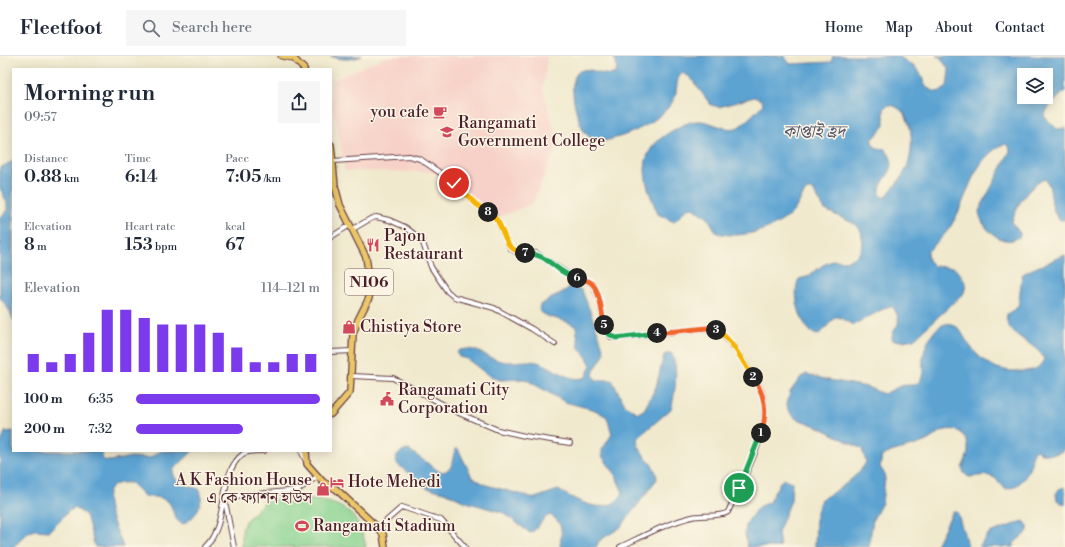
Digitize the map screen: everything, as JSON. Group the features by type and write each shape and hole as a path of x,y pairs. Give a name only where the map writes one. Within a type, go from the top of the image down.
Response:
{"highway":[{"path":"291,57 303,68"},
{"name":"N106","path":"332,153 335,186 340,205 366,257 370,285 369,298 353,334 350,392 332,413"},
{"path":"306,452 307,464 324,482 336,489 378,528 383,534 385,547"}],"main road":[{"path":"281,56 291,57"}],"street":[{"path":"333,161 409,156 420,158 454,183 477,205 495,216 510,248 516,252 536,253 572,277 585,280 594,287 600,302 604,326 611,337 616,338 707,328 718,331 738,354 760,386 765,405 763,428 755,451 728,512 723,515 704,515 689,518 620,547"},
{"path":"332,237 376,217 389,220 405,228 422,240 431,267 447,291 454,297 494,308 532,328 555,344"},
{"path":"332,352 352,351"},
{"path":"352,376 392,378 461,414 498,430 570,443"},
{"path":"205,547 211,542 219,520 225,497 227,481 234,464 244,454 257,452"},
{"path":"301,452 307,464"},
{"path":"225,497 298,490 318,476"},
{"path":"225,497 234,547"},
{"path":"378,528 402,507 441,520 465,547"}],"shaded area":[{"name":"Rangamati Government College","path":"388,56 547,56 543,90 558,142 533,203 493,220 433,172 345,171 337,123 332,110 332,81"}],"green space":[{"name":"Rangamati Stadium","path":"285,497 326,502 337,505 347,511 355,519 366,547 242,547 242,531 245,521 265,502"}],"water":[{"path":"330,56 362,56 346,59"},
{"name":"কাপ্তাই হ্রদ","path":"614,56 784,56 790,64 831,62 833,56 898,56 916,68 920,73 926,87 936,92 947,87 949,70 940,57 936,56 1065,56 1065,91 1053,103 1053,68 1017,68 1017,104 1052,104 1044,116 1057,129 1064,128 1065,126 1065,220 1060,220 1056,216 1052,205 1050,188 1045,179 1028,191 1016,210 1012,223 1020,233 1020,236 1014,240 1001,239 988,230 980,218 979,211 1010,151 1009,146 1005,144 993,151 984,160 971,182 955,219 941,239 927,252 928,260 934,266 956,268 966,284 964,293 914,339 903,341 892,340 892,335 897,326 898,319 893,307 889,306 853,325 839,317 835,317 822,332 817,335 811,332 806,326 799,310 796,293 799,279 807,277 823,265 834,260 845,261 854,258 860,252 863,243 861,231 857,225 825,210 813,190 807,190 793,212 782,221 765,229 745,234 726,235 717,233 708,218 692,207 688,208 674,222 658,214 649,190 645,168 647,158 652,148 660,139 678,127 693,121 701,121 732,129 736,128 746,121 763,104 761,100 754,97 719,107 711,105 690,77 682,73 678,78 674,99 660,116 628,134 605,141 595,142 585,132 578,118 574,100 573,82 576,75 580,71 584,70 606,74 616,73 617,67","holes":["888,105 897,107 908,121 911,152 909,161 902,176 886,197 882,197 880,195 880,189 891,169 892,163 885,149 877,148 873,145 872,140 884,127 884,108"]},
{"path":"12,162 12,318 0,297 0,218 7,210 7,203 0,188 0,168"},
{"path":"1065,255 1065,449 1054,454 1047,454 1036,450 1032,453 1031,465 1025,477 1017,485 1005,489 993,477 986,475 969,477 964,473 962,468 967,457 968,445 964,436 953,430 942,431 926,441 882,456 880,467 884,473 885,479 882,503 873,519 869,547 815,547 816,515 821,499 833,493 846,483 863,467 866,462 862,449 821,428 795,418 788,410 787,404 790,392 801,377 807,374 824,379 867,387 884,394 901,386 915,384 919,382 922,377 923,356 932,334 940,326 945,324 951,324 957,327 981,358 999,369 1026,371 1035,369 1044,359 1035,348 1010,328 1007,321 1007,314 1018,307 1022,275"},
{"path":"571,287 582,290 604,353 593,375 596,380 612,380 625,405 638,413 644,410 656,387 664,355 671,353 676,372 674,396 671,409 637,440 641,451 654,469 657,479 621,527 599,541 596,547 560,547 560,525 555,518 550,515 530,533 504,513 463,501 445,492 427,488 415,480 397,464 396,457 402,451 409,450 440,472 446,471 451,467 455,449 458,449 472,477 486,485 535,498 558,490 583,503 592,505 609,505 616,501 623,493 615,474 602,456 602,450 612,434 607,417 595,410 565,402 525,379 500,380 488,375 467,359 459,357 457,353 458,351 464,349 475,350 501,361 537,362 573,378 579,379 586,377 591,365 579,348 576,327 567,322 547,316 539,310 540,305"},
{"path":"12,431 12,452 102,452 101,457 104,460 110,461 131,457 149,458 159,452 192,452 173,470 176,479 179,482 199,489 201,499 198,510 191,519 182,524 177,520 169,503 164,499 157,497 145,497 131,483 118,484 111,488 108,496 108,506 123,547 95,547 86,515 75,508 69,511 49,531 35,530 29,532 13,547 0,547 0,446 5,432"},
{"path":"784,479 792,482 791,500 778,533 780,547 747,547 745,533 746,524 758,507 769,502 780,482"},
{"path":"1065,487 1065,505 1057,500 1056,494 1059,489"},
{"path":"953,511 956,511 958,514 968,547 935,547"},
{"path":"1024,521 1028,526 1028,531 1014,543 1014,547 979,547 989,533"}],"place":[{"name":"you cafe","path":"440,112"},
{"name":"Rangamati Government College","path":"447,132"},
{"name":"Pajon Restaurant","path":"373,245"},
{"name":"Chistiya Store","path":"349,327"},
{"name":"Rangamati City Corporation","path":"387,399"},
{"name":"Hote Mehedi","path":"337,482"},
{"name":"A K Fashion House এ কে ফ্যাশন হাউস","path":"323,489"},
{"name":"Rangamati Stadium","path":"302,526"}],"route":[{"path":"454,183 477,205 495,216 499,221 510,248 516,252 536,253 546,258 572,277 591,283 600,302 604,326 607,333 611,337 616,338 707,328 714,329 722,334 760,386 765,405 763,428 739,488"}]}
